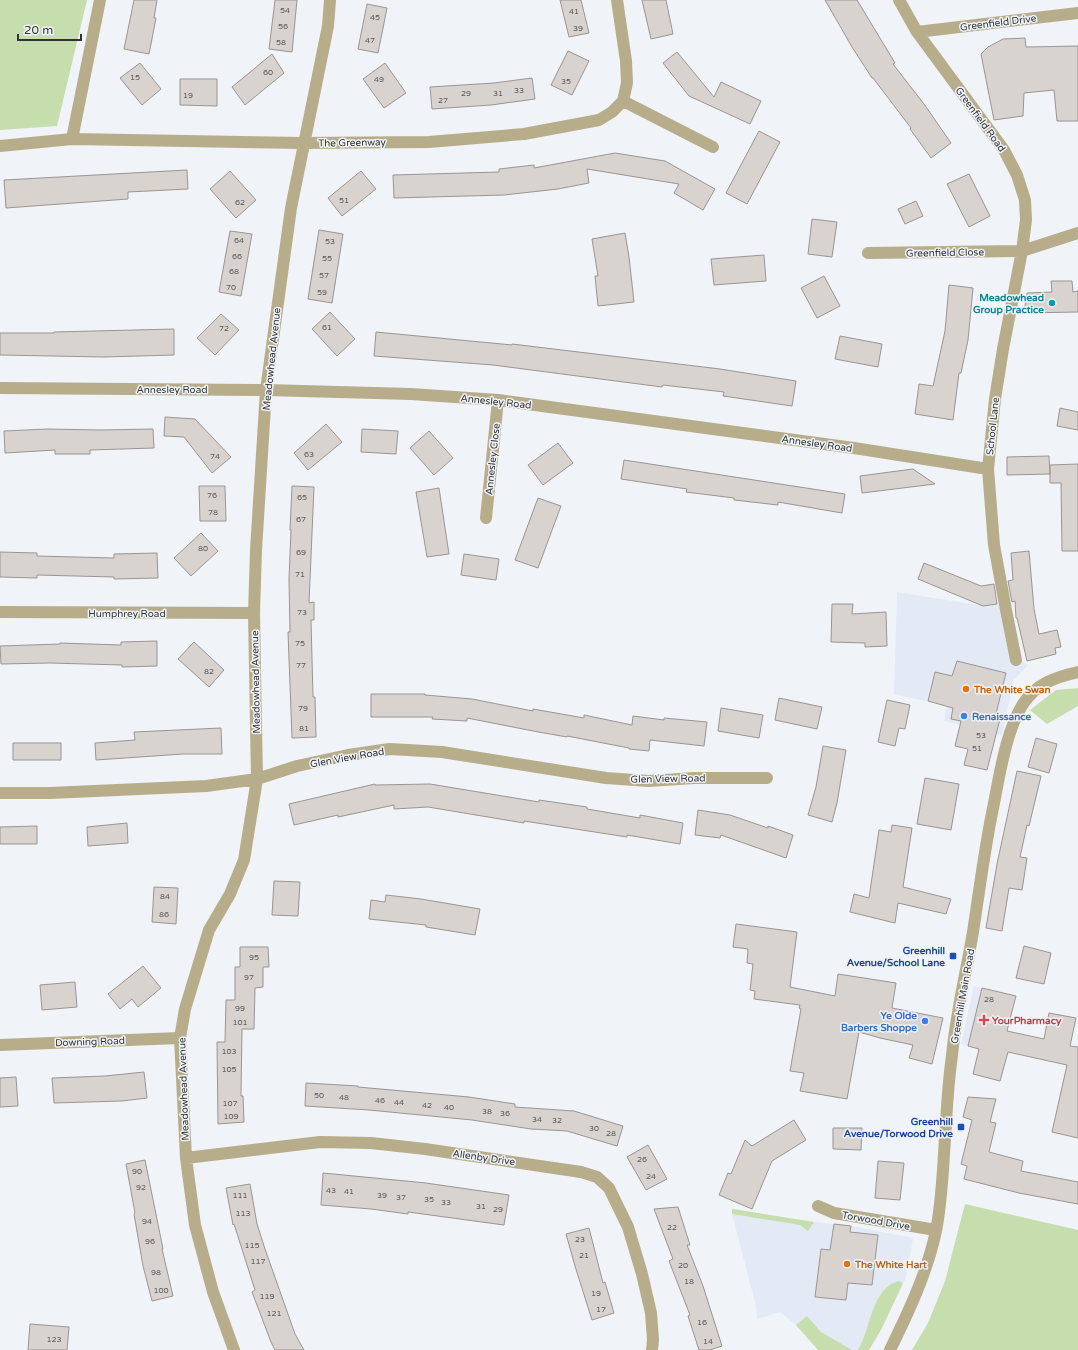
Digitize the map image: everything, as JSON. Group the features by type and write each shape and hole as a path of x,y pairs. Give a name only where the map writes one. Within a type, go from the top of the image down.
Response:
{"street":[{"path":"72,139 100,0"},
{"name":"Meadowhead Avenue","path":"234,1350 213,1292 195,1225 186,1158 180,1038 185,1009 209,930 230,894 244,860 257,779 254,613 256,550 266,390 291,208 328,26 330,0"},
{"path":"617,0 626,61 627,83 623,101 713,148"},
{"name":"Greenfield Road","path":"898,0 918,32 1004,150 1016,175 1025,200 1026,220 1022,251"},
{"name":"Greenfield Drive","path":"918,32 1078,13"},
{"name":"The Greenway","path":"0,146 72,139 303,143 428,142 524,134 599,120 612,112 623,101"},
{"path":"1022,251 1078,233"},
{"name":"Greenfield Close","path":"868,253 1022,251"},
{"name":"School Lane","path":"1016,660 994,545 988,469 992,418 996,392 1022,251"},
{"name":"Annesley Road","path":"0,388 266,390 411,394 498,400 854,448 988,469"},
{"name":"Annesley Close","path":"486,518 498,400"},
{"name":"Humphrey Road","path":"0,612 254,613"},
{"name":"Greenhill Main Road","path":"890,1350 911,1309 922,1279 936,1230 944,1175 946,1124 952,1054 973,933 987,837 1003,760 1014,720 1027,699 1048,681 1058,676 1078,672"},
{"name":"Glen View Road","path":"0,793 50,794 206,786 257,779 297,766 348,755 390,750 442,752 606,778 649,781 708,777 767,778"},
{"name":"Downing Road","path":"0,1045 180,1038"},
{"name":"Allenby Drive","path":"186,1158 320,1142 370,1143 433,1150 581,1172 597,1177 609,1188 628,1227 642,1274 650,1312 653,1340 652,1350"},
{"name":"Torwood Drive","path":"818,1206 834,1213 936,1230"}],"shaded area":[{"path":"897,592 984,606 1000,604 1007,647 1010,654 1028,665 1014,680 1002,735 944,721 947,706 894,694"},
{"path":"974,986 982,988 986,1050 961,1044"},
{"path":"732,1209 814,1222 851,1226 913,1238 906,1277 882,1328 869,1350 818,1350 796,1325 780,1312 757,1319 756,1306 732,1214"}],"green space":[{"path":"0,0 87,0 57,126 0,130"},
{"path":"1078,688 1078,706 1047,724 1030,710 1056,690"},
{"path":"965,1204 1078,1230 1078,1350 912,1350 928,1323 945,1281"},
{"path":"732,1209 814,1222 808,1231 800,1225 732,1214"},
{"path":"899,1281 903,1283 882,1328 869,1350 858,1350 877,1300 890,1285"},
{"path":"807,1316 821,1332 852,1350 818,1350 796,1325"}],"building":[{"path":"134,0 157,0 154,18 156,18 149,54 124,49"},
{"path":"275,0 297,0 292,52 269,49"},
{"path":"560,0 581,0 589,33 569,37"},
{"path":"642,0 666,0 673,34 651,39"},
{"path":"825,0 857,0 895,63 893,64 924,104 951,143 931,158 910,129 911,128 872,78"},
{"path":"367,4 387,8 378,53 358,49"},
{"path":"1025,38 1026,47 1078,46 1078,121 1057,121 1054,90 1024,93 1023,116 994,120 981,54 988,47 1003,39"},
{"path":"568,51 589,61 572,95 551,85"},
{"path":"677,52 714,97 721,82 761,101 750,124 689,96 663,63"},
{"path":"272,54 284,73 245,105 232,87"},
{"path":"140,63 161,89 142,105 120,78"},
{"path":"385,63 406,93 384,108 363,79"},
{"path":"532,78 535,99 491,105 432,109 430,87 494,83"},
{"path":"180,79 217,79 217,106 180,105"},
{"path":"759,131 780,142 747,204 726,193"},
{"path":"615,153 665,161 715,189 703,210 674,193 679,184 587,169 589,183 558,189 504,195 394,198 393,175 499,172 499,169 534,165 534,168"},
{"path":"187,170 188,189 128,192 128,199 6,208 4,180"},
{"path":"230,171 256,200 236,218 210,189"},
{"path":"361,171 376,189 342,216 328,198"},
{"path":"969,174 990,216 969,227 947,184"},
{"path":"916,201 923,216 905,224 898,209"},
{"path":"812,219 837,222 832,257 808,254"},
{"path":"319,230 343,234 332,303 308,299"},
{"path":"230,231 252,234 241,296 219,292"},
{"path":"625,233 634,302 598,306 595,276 598,276 592,239"},
{"path":"764,255 766,281 714,285 711,259"},
{"path":"824,276 840,306 817,318 801,288"},
{"name":"Meadowhead Group Practice","path":"1051,281 1072,281 1073,292 1078,291 1078,312 1024,313 1027,293 1052,292"},
{"path":"949,285 973,288 968,340 961,373 959,373 953,420 915,414 919,384 933,386 945,331"},
{"path":"330,312 355,339 337,356 312,329"},
{"path":"221,314 239,330 215,355 197,338"},
{"path":"174,329 174,355 104,357 0,355 0,333 54,333"},
{"path":"376,332 512,344 720,369 796,381 792,406 723,396 724,392 663,385 662,387 493,365 374,356"},
{"path":"840,336 882,344 878,367 835,359"},
{"path":"1060,408 1078,412 1078,430 1057,426"},
{"path":"165,417 195,419 231,457 212,473 184,437 164,436"},
{"path":"326,424 342,442 308,470 294,453"},
{"path":"47,429 153,429 154,448 90,450 90,454 55,454 55,450 5,453 4,431"},
{"path":"362,429 398,431 396,454 361,452"},
{"path":"429,431 453,458 434,475 410,448"},
{"path":"558,443 573,463 543,485 528,465"},
{"path":"1049,456 1050,474 1007,475 1007,457"},
{"path":"624,460 845,494 842,513 778,502 778,505 734,500 734,498 686,492 687,489 621,479"},
{"path":"1078,464 1078,551 1062,551 1061,483 1050,483 1050,465"},
{"path":"913,469 935,484 862,493 860,476"},
{"path":"199,486 225,486 226,521 200,521"},
{"path":"292,486 314,487 309,603 314,602 314,620 311,620 313,697 315,697 316,737 292,738 288,632 290,632 289,579"},
{"path":"439,488 449,554 427,557 416,492"},
{"path":"538,498 561,506 538,568 515,560"},
{"path":"201,533 218,551 191,576 174,558"},
{"path":"1029,551 1034,609 1039,634 1057,630 1061,647 1055,648 1056,654 1027,661 1016,618 1015,601 1012,602 1008,581 1013,580 1011,553"},
{"path":"0,552 37,553 37,556 114,558 114,554 157,553 158,578 114,579 114,577 37,575 37,578 0,577"},
{"path":"464,554 499,559 496,580 461,575"},
{"path":"924,563 981,586 994,584 997,604 983,606 918,579"},
{"path":"832,604 853,604 852,614 886,612 887,646 865,647 865,643 831,642"},
{"path":"157,641 157,666 122,667 122,665 50,663 1,664 0,646 60,643 121,645 121,642"},
{"path":"194,642 224,670 209,687 178,659"},
{"name":"The White Swan","path":"957,661 1006,673 995,718 1000,719 987,770 964,765 968,749 955,746 961,721 951,719 953,708 928,701 935,672 952,676"},
{"path":"371,694 425,694 472,699 533,711 533,709 584,718 584,715 632,725 633,716 664,720 664,718 707,722 704,746 650,740 649,751 629,749 467,718 467,721 432,719 433,717 371,717"},
{"path":"779,698 822,707 817,729 775,720"},
{"path":"887,700 910,705 905,729 899,728 895,746 878,742"},
{"path":"721,708 763,715 759,738 718,731"},
{"path":"221,728 222,754 183,754 96,760 95,743 135,740 134,732"},
{"path":"1036,738 1057,744 1049,773 1028,767"},
{"path":"13,743 61,743 61,760 13,760"},
{"path":"823,746 846,750 837,803 832,822 808,815 816,787"},
{"path":"1017,771 1041,776 1029,826 1027,825 1020,857 1027,858 1022,890 1009,888 1002,931 986,928 997,864"},
{"path":"925,778 959,784 951,830 917,824"},
{"path":"375,784 430,784 539,802 539,800 587,807 587,809 640,818 640,815 683,823 680,844 524,821 524,823 428,807 394,809 394,805 294,825 289,804"},
{"path":"698,810 730,815 793,835 786,858 721,835 720,838 695,835"},
{"path":"127,823 128,843 88,846 87,827"},
{"path":"892,825 912,828 903,887 951,899 946,914 898,903 895,923 850,912 854,894 869,898 879,830 891,832"},
{"path":"37,826 37,844 0,844 0,827"},
{"path":"274,881 300,882 298,916 272,915"},
{"path":"154,887 178,888 176,924 152,922"},
{"path":"386,895 480,909 475,935 426,927 426,925 369,919 371,900 385,902"},
{"path":"736,924 797,932 790,987 835,996 838,974 896,983 892,1008 943,1018 932,1064 909,1058 913,1045 859,1032 847,1099 800,1091 804,1073 790,1071 801,1009 799,1008 800,1005 754,999 755,991 750,990 753,964 747,963 748,949 733,947"},
{"path":"1024,946 1051,953 1044,984 1016,978"},
{"path":"240,947 268,947 269,967 263,967 263,987 255,988 254,1029 242,1029 241,1096 243,1096 244,1122 218,1124 217,1042 225,1042 226,1000 235,1000 235,967 240,967"},
{"path":"143,966 161,988 138,1007 132,999 120,1009 108,994"},
{"path":"75,982 77,1007 42,1010 40,985"},
{"path":"982,988 1016,996 1007,1031 1044,1039 1049,1013 1076,1018 1070,1046 1078,1047 1078,1138 1052,1132 1067,1065 1008,1052 1000,1081 973,1074 979,1049 968,1046"},
{"path":"144,1072 147,1098 122,1101 54,1103 52,1078 105,1076"},
{"path":"16,1077 18,1106 0,1107 0,1078"},
{"path":"306,1083 358,1086 469,1097 515,1104 515,1107 574,1111 623,1126 617,1146 567,1131 531,1129 472,1120 369,1110 305,1106"},
{"path":"968,1097 996,1099 990,1122 996,1123 989,1152 1023,1161 1021,1171 1078,1182 1078,1204 1019,1193 964,1179 967,1166 961,1164 972,1120 963,1117"},
{"path":"794,1120 806,1140 772,1161 752,1209 719,1195 728,1173 731,1174 745,1140 752,1146"},
{"path":"833,1128 862,1128 861,1150 833,1149"},
{"path":"648,1145 667,1179 646,1190 627,1157"},
{"path":"145,1160 162,1249 173,1296 152,1301 143,1266 126,1164"},
{"path":"878,1161 904,1163 900,1200 875,1198"},
{"path":"323,1173 426,1183 509,1195 504,1225 408,1212 408,1214 321,1205"},
{"path":"250,1184 257,1224 265,1249 295,1334 304,1350 275,1350 252,1292 255,1290 234,1224 233,1225 226,1188"},
{"path":"678,1207 690,1245 687,1245 703,1286 722,1346 710,1350 699,1350 688,1316 690,1315 669,1261 673,1259 654,1209"},
{"name":"The White Hart","path":"834,1224 851,1226 850,1232 878,1235 872,1285 848,1283 846,1300 815,1297 821,1249 830,1250"},
{"path":"589,1228 603,1283 605,1282 614,1313 592,1320 566,1234"},
{"path":"30,1324 69,1327 67,1350 28,1350"}],"place":[{"name":"Meadowhead Group Practice","path":"1052,303"},
{"name":"The White Swan","path":"966,689"},
{"name":"Renaissance","path":"964,716"},
{"name":"Greenhill Avenue/School Lane","path":"953,956"},
{"name":"YourPharmacy","path":"984,1020"},
{"name":"Ye Olde Barbers Shoppe","path":"925,1021"},
{"name":"Greenhill Avenue/Torwood Drive","path":"961,1127"},
{"name":"The White Hart","path":"847,1264"}]}
